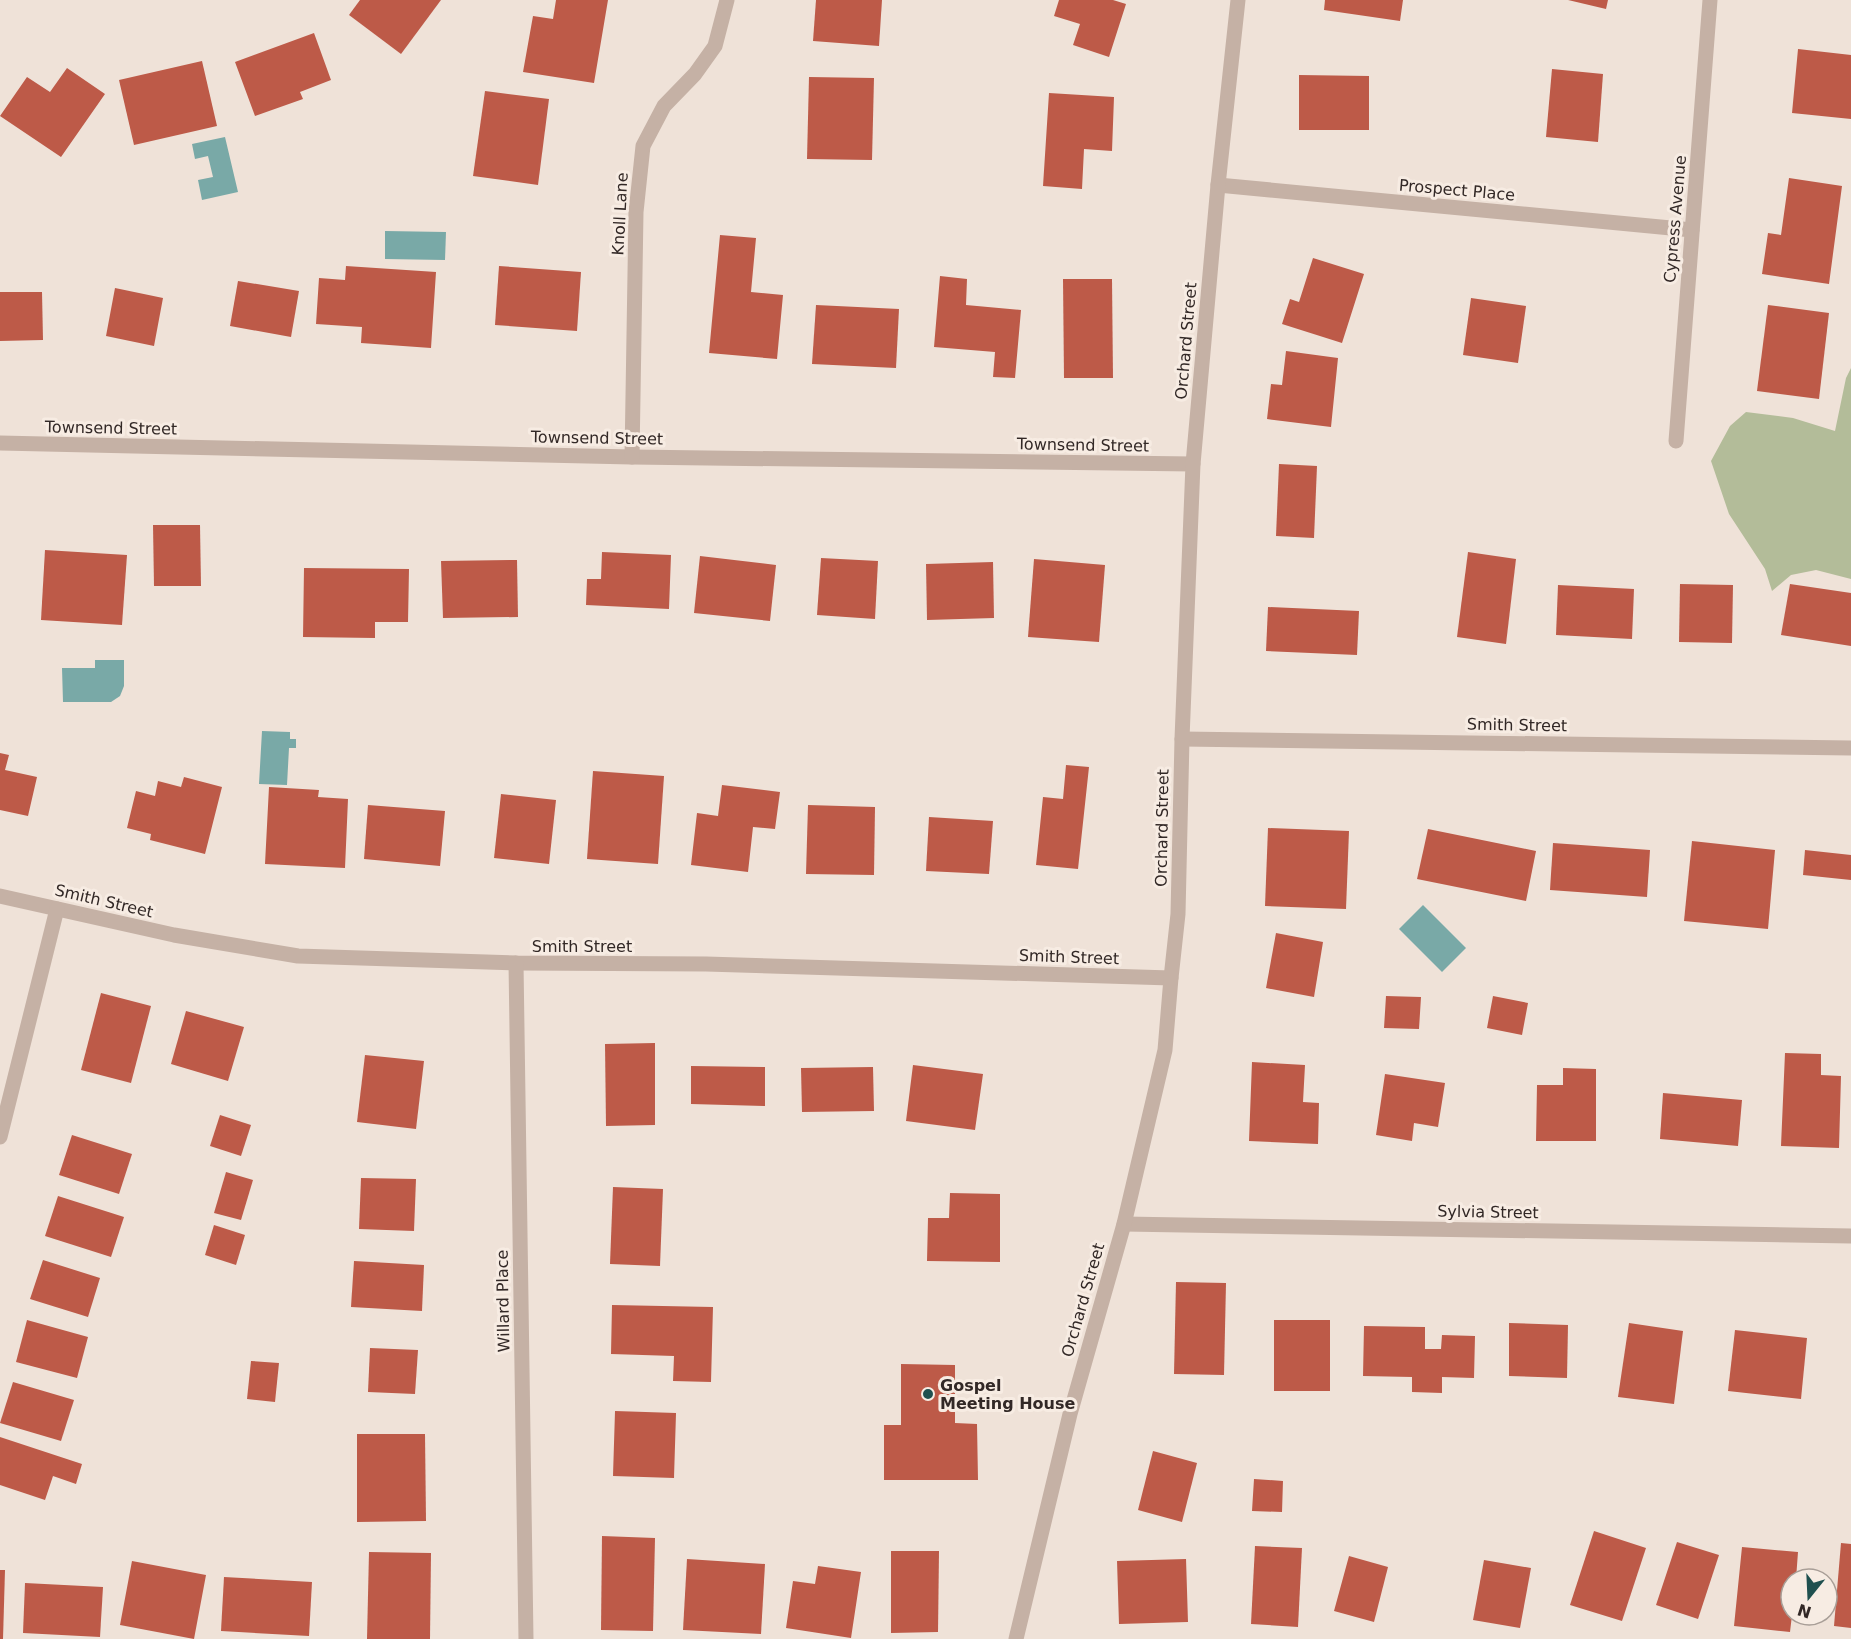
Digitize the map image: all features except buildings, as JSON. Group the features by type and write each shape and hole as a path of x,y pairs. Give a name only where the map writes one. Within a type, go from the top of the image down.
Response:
{"street":[{"name":"Knoll Lane","path":"632,457 636,213 643,146 664,105 695,74 715,46 727,0"},
{"name":"Orchard Street","path":"1016,1639 1070,1414 1124,1224 1166,1050 1178,914 1182,739 1193,464 1218,185 1238,0"},
{"name":"Cypress Avenue","path":"1676,441 1710,0"},
{"name":"Prospect Place","path":"1218,185 1692,230"},
{"name":"Townsend Street","path":"0,443 632,457 1193,464"},
{"name":"Smith Street","path":"1182,739 1851,748"},
{"name":"Smith Street","path":"0,896 174,935 298,956 516,963 706,964 1171,978"},
{"path":"0,1137 57,909"},
{"name":"Willard Place","path":"516,963 526,1639"},
{"name":"Sylvia Street","path":"1124,1224 1851,1236"}],"green space":[{"path":"1851,368 1851,579 1816,570 1791,575 1772,591 1765,569 1729,514 1711,461 1730,426 1746,412 1793,418 1835,431 1846,378"}],"water":[{"path":"225,137 238,192 202,200 198,180 213,177 208,156 195,159 192,144"},
{"path":"385,231 446,232 445,260 385,259"},
{"path":"95,660 124,660 124,686 120,696 111,702 63,702 62,668 95,668"},
{"path":"262,731 290,732 290,739 296,739 296,748 289,748 287,785 259,784"},
{"path":"1423,905 1466,948 1442,972 1399,929"}],"place":[{"name":"Gospel Meeting House","path":"928,1394"}]}
